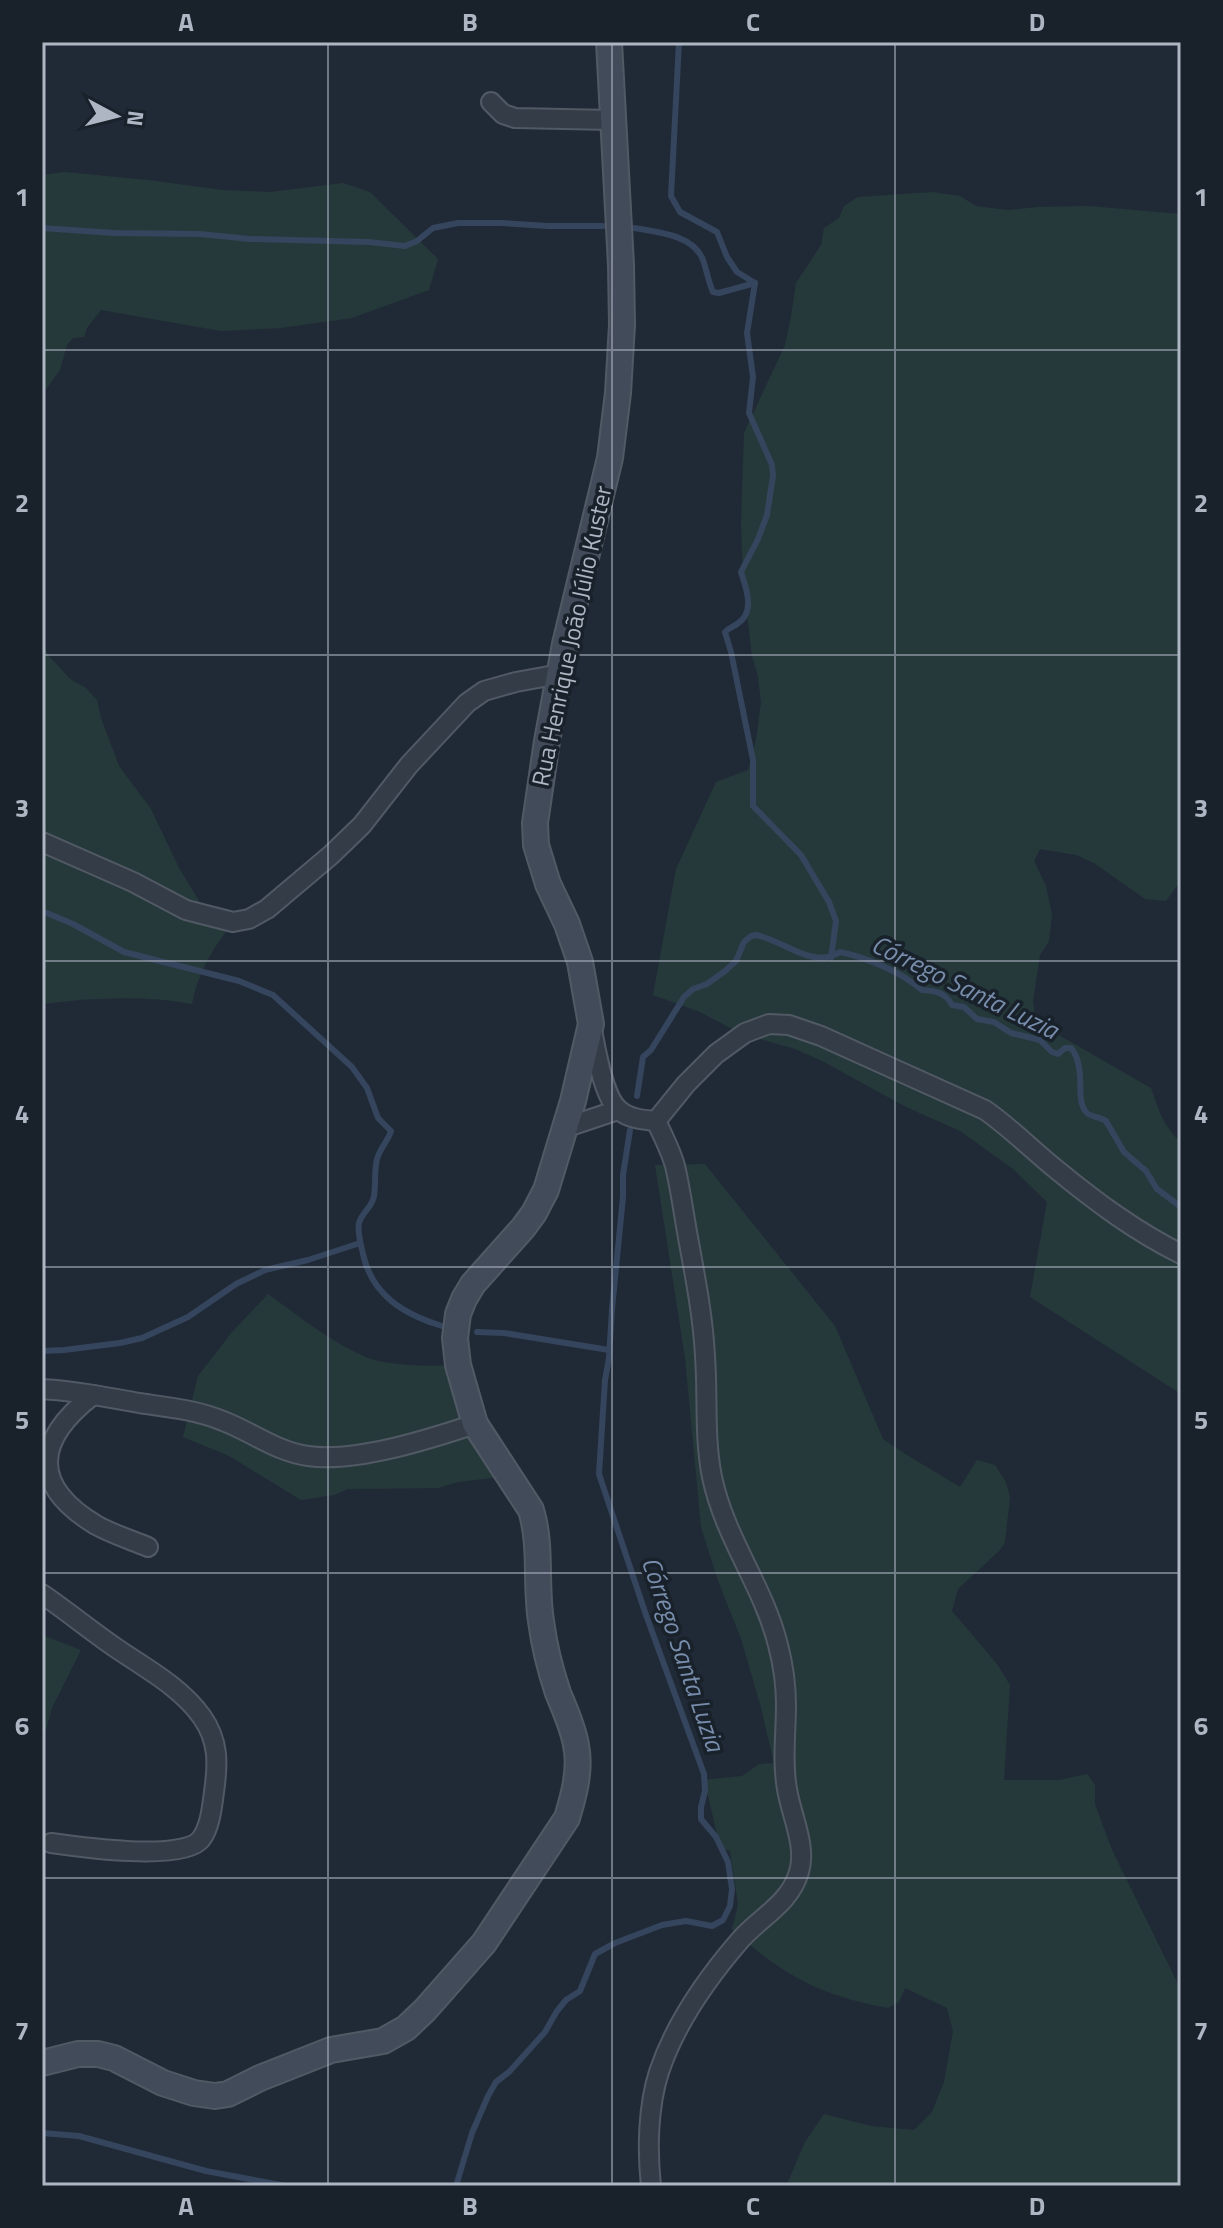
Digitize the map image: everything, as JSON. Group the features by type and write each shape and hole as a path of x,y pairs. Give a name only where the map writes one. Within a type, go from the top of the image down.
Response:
{"street":[{"name":"Rua Henrique João Júlio Kuster","path":"42,2063 78,2054 98,2054 114,2058 163,2083 215,2096 228,2094 331,2050 383,2041 406,2028 484,1943 567,1818 574,1796 577,1746 545,1645 538,1599 538,1546 531,1510 475,1424 458,1365 455,1338 458,1314 473,1284 534,1213 546,1190 573,1101 591,1024 580,962 548,884 536,845 535,823 560,674 610,458 618,393 622,325 621,265 609,42"},
{"path":"491,102 503,114 515,118 612,120"},
{"path":"42,842 120,876 186,910 233,922 249,919 267,909 362,825 409,765 467,703 484,691 560,674"},
{"path":"591,1024 603,1078 618,1110 637,1119 656,1121"},
{"path":"656,1121 686,1084 732,1040 769,1024 789,1025 821,1036 985,1110 1006,1124 1105,1209 1129,1226 1181,1254"},
{"path":"564,1128 618,1110"},
{"path":"651,2186 652,2113 658,2074 670,2044 717,1969 743,1937 777,1908 793,1887 801,1868 784,1767 786,1701 783,1670 768,1614 728,1530 712,1475 706,1358 697,1284 674,1163 656,1121"},
{"path":"42,1389 181,1409 223,1421 283,1450 323,1458 370,1453 475,1424"},
{"path":"93,1395 71,1414 54,1435 50,1444 49,1473 64,1498 77,1511 99,1526 148,1547"},
{"path":"42,1594 168,1684 202,1716 217,1746 208,1824 200,1841 189,1848 113,1851 51,1843"}],"green space":[{"path":"65,172 222,190 271,192 343,183 370,192 438,259 429,290 352,318 281,328 221,331 101,310 84,337 73,338 67,345 60,370 42,395 42,175"},
{"path":"932,192 960,196 976,206 1008,210 1088,206 1181,214 1181,880 1166,901 1145,899 1094,863 1076,855 1040,849 1034,861 1046,886 1052,915 1049,941 1040,955 1033,1001 1037,1035 1050,1030 1151,1088 1166,1124 1181,1142 1181,1394 1030,1297 1047,1202 1013,1169 960,1131 904,1106 824,1062 795,1049 740,1033 700,1012 653,995 676,869 716,782 748,770 756,740 761,703 752,657 741,525 744,433 785,345 796,283 821,245 824,228 839,218 844,206 858,197"},
{"path":"42,643 49,656 70,679 86,688 97,700 119,766 151,809 179,868 209,917 228,929 205,965 192,1004 117,998 42,1004"},
{"path":"705,1164 835,1326 883,1439 960,1487 977,1460 995,1465 1006,1482 1010,1497 1005,1542 958,1589 952,1611 997,1664 1010,1685 1004,1780 1059,1780 1087,1774 1095,1785 1095,1804 1112,1850 1181,1990 1181,2186 786,2186 805,2142 824,2114 871,2126 914,2130 932,2112 944,2082 953,2031 947,2008 905,1988 899,2002 888,2008 842,1997 785,1971 731,1928 738,1904 730,1851 720,1847 702,1780 742,1776 759,1764 774,1763 741,1639 701,1527 685,1358 655,1165"},
{"path":"268,1294 329,1337 368,1358 408,1365 449,1365 500,1477 458,1482 438,1488 348,1489 334,1495 301,1500 229,1456 183,1437 198,1376 232,1332"},
{"path":"42,1635 81,1650 52,1708 42,1744"}],"waterway":[{"path":"679,42 671,196 680,212 717,232 737,272 755,283"},
{"path":"42,228 405,246 433,228 458,223 603,226"},
{"path":"634,228 674,236 692,245 703,260 713,292 755,283"},
{"path":"755,283 747,333 753,377 749,413 772,465 773,476 767,515 741,572 748,600 746,613 743,619 725,632 753,760 753,806 801,855 829,902 836,921 831,958"},
{"path":"42,911 124,952 239,981 273,995 352,1067 367,1088 378,1118 391,1131 377,1159 373,1200 359,1223 367,1268 391,1301 414,1315 442,1326"},
{"name":"Córrego Santa Luzia","path":"637,1096 643,1057 651,1050 684,997 693,989 707,984 736,961 744,942 751,936 766,938 819,958 840,952 884,966 922,990 940,993 952,1005 964,1007 977,1019 994,1022 1011,1033 1040,1040 1052,1052 1058,1054 1065,1048 1071,1048 1079,1065 1084,1109 1088,1114 1106,1121 1124,1152 1146,1171 1157,1189 1181,1207"},
{"name":"Córrego Santa Luzia","path":"456,2186 472,2133 496,2082 545,2032 566,2000 580,1991 595,1954 662,1925 686,1921 712,1926 723,1920 730,1906 732,1889 728,1862 716,1837 701,1819 704,1774 599,1474 623,1175 630,1130"},
{"path":"42,1351 142,1338 188,1317 236,1284 265,1270 360,1243"},
{"path":"477,1332 504,1333 609,1350"},
{"name":"Córrego Santa Luzia","path":"42,2133 79,2136 206,2171 286,2186"}]}
